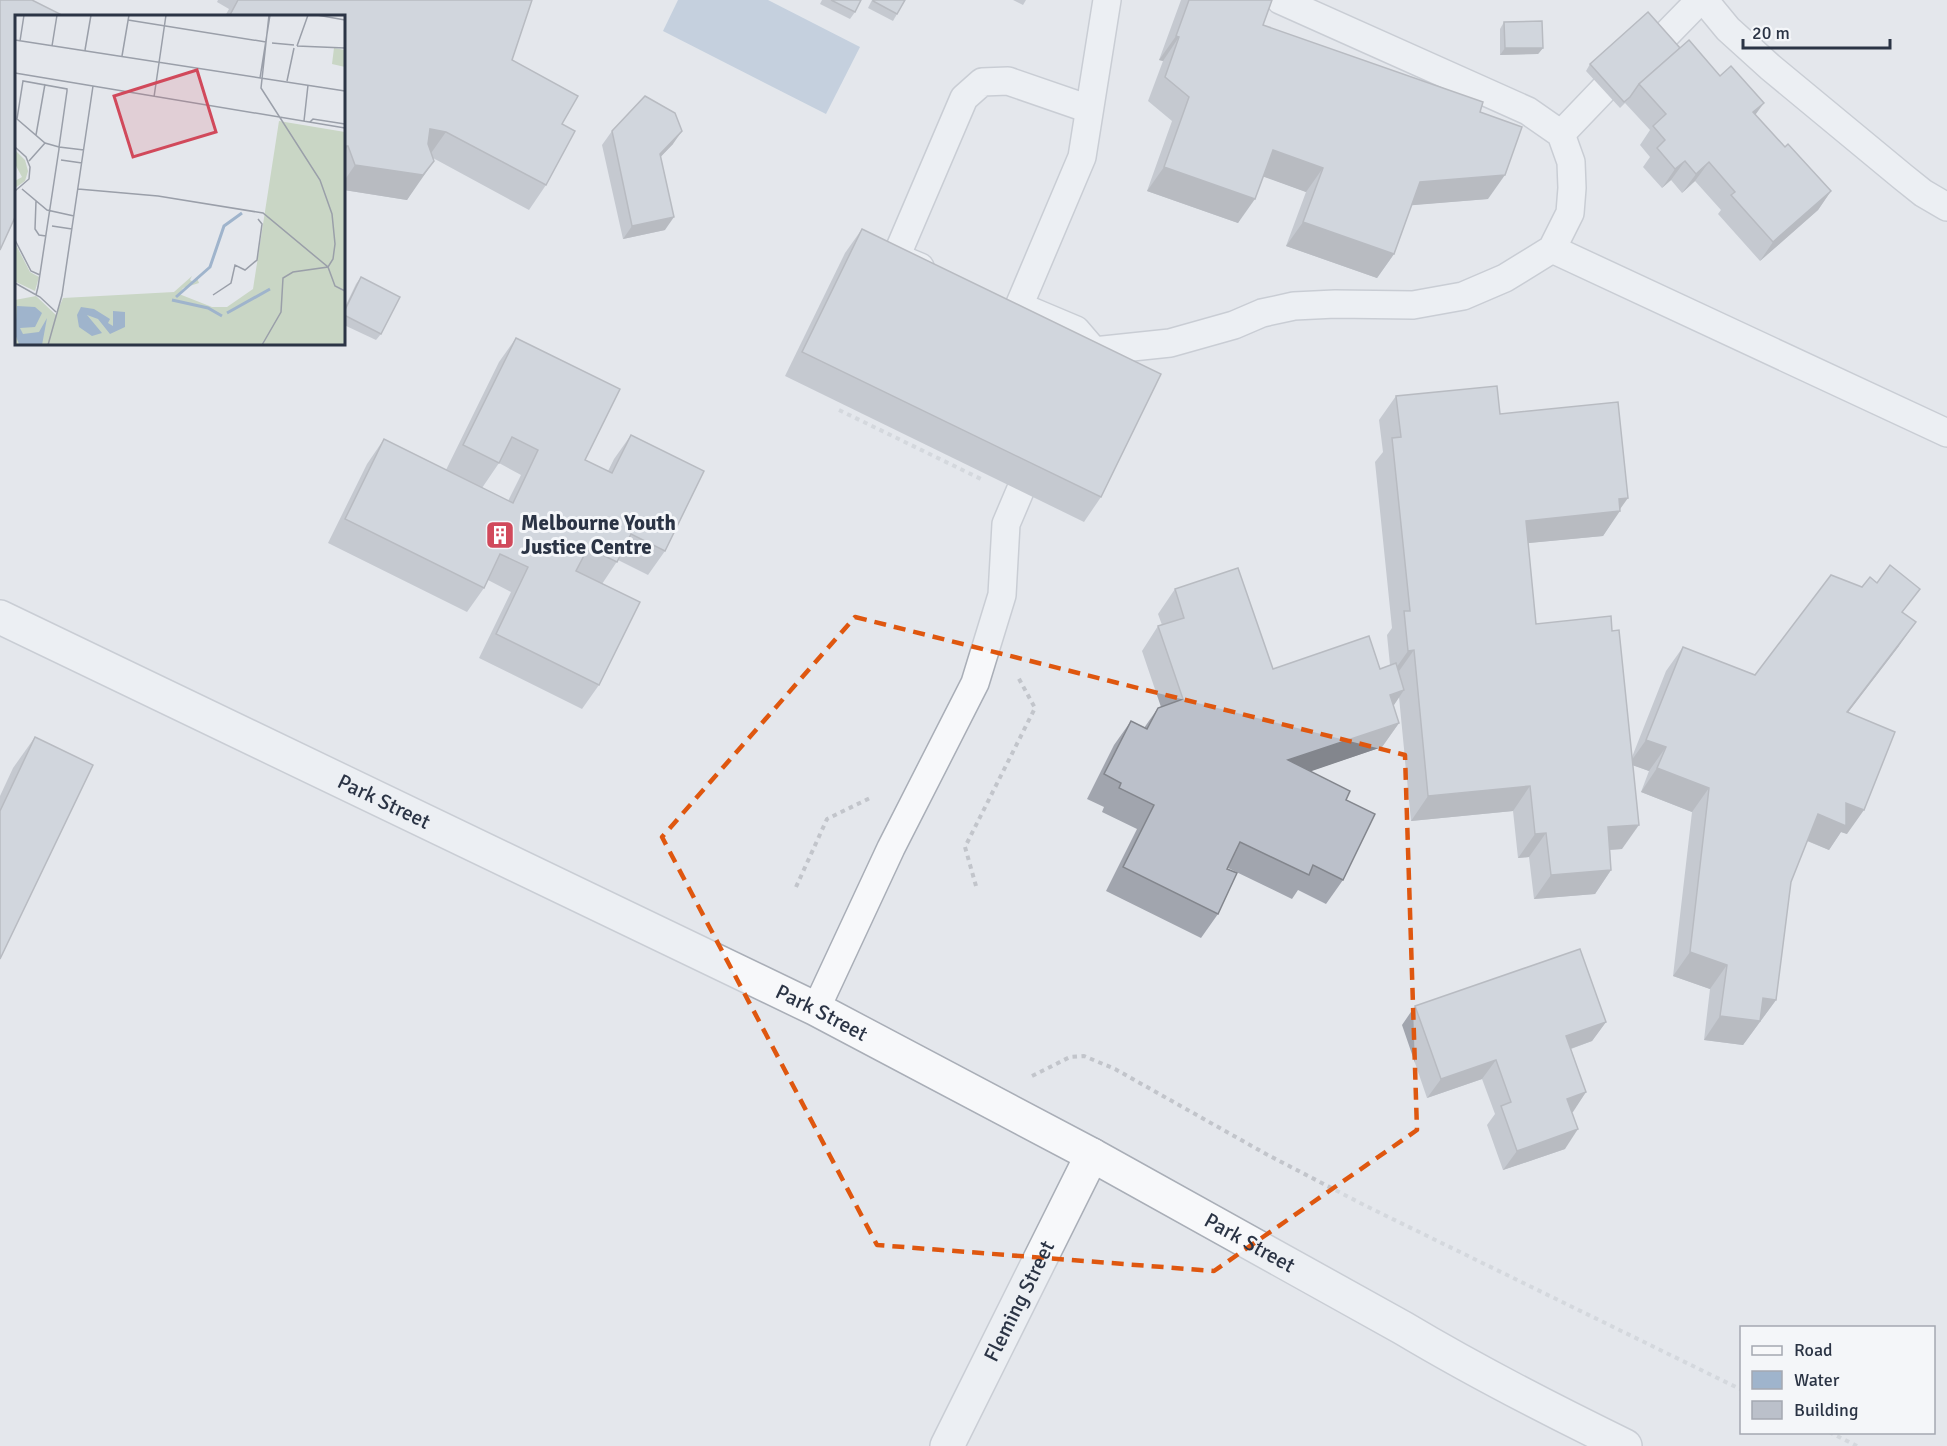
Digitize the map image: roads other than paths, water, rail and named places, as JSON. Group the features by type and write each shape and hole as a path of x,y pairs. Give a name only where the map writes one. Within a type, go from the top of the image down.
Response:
{"street":[{"name":"Park Street","path":"0,617 816,1009 1092,1155 1538,1404 1625,1446"},
{"name":"Fleming Street","path":"947,1446 1092,1155"}],"lane":[{"path":"1107,0 1082,157 1009,302 1076,330 1089,360 1170,343 1234,325 1263,313 1294,306 1413,305 1463,296 1505,278 1552,249 1570,213 1572,188 1570,162 1561,134 1528,111 1280,0"},
{"path":"1561,134 1605,88 1661,40 1702,0 1728,29 1770,67 1923,193 1947,207"},
{"path":"947,278 896,257 964,98 982,82 1008,81 1089,109"},
{"path":"1552,249 1947,434"},
{"path":"816,1009 891,848 975,683 1002,595 1006,524 1020,491"}],"water":[{"path":"678,0 768,0 860,47 826,114 663,31"}],"place":[{"name":"Melbourne Youth Justice Centre","path":"500,535"}]}
